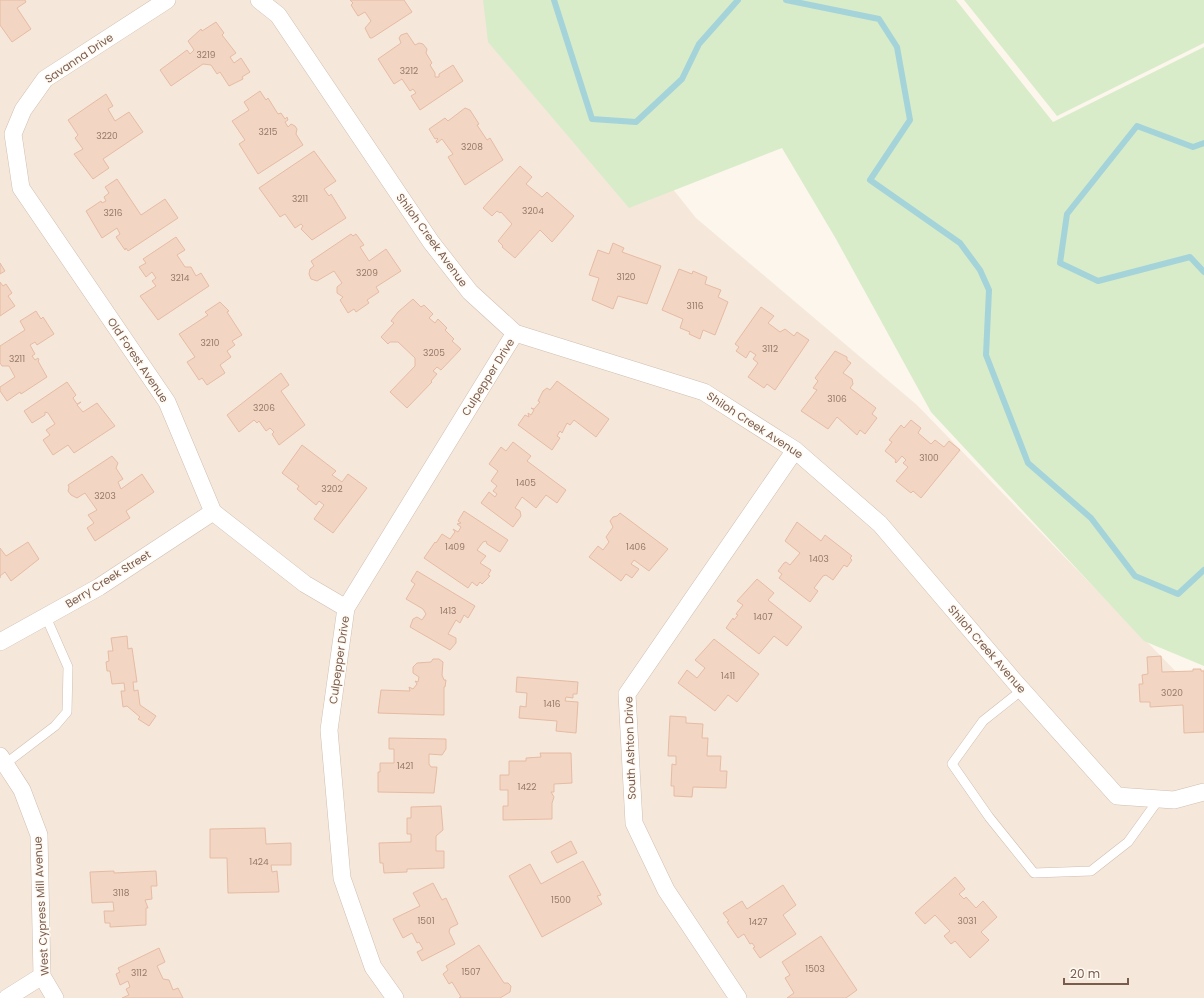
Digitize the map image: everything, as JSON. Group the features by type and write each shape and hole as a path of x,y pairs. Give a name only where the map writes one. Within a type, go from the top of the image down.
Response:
{"street":[{"name":"Savanna Drive","path":"13,134 23,110 44,79 167,0"},
{"name":"Shiloh Creek Avenue","path":"259,0 278,15 431,242 470,292 515,333 704,392 795,450 880,524 1022,690 1117,796 1174,800 1204,792"},
{"name":"Old Forest Avenue","path":"13,134 21,188 167,402 213,512 305,584 346,608"},
{"name":"Culpepper Drive","path":"395,998 373,966 342,878 329,730 346,608 515,333"},
{"name":"South Ashton Drive","path":"738,998 666,890 634,823 627,694 795,450"},
{"name":"Berry Creek Street","path":"0,642 99,587 213,512"},
{"name":"West Cypress Mill Avenue","path":"3,760 22,790 40,835 42,976 55,998"},
{"path":"8,998 42,976"}],"lane":[{"path":"3,760 55,726 67,712 68,667 46,617"},
{"path":"1022,690 983,721 952,764 988,817 1034,873 1091,871 1128,842 1159,799"}],"shaded area":[{"path":"0,0 522,0 696,218 917,405 1186,682 1204,669 1204,998 0,998"}],"green space":[{"path":"483,0 956,0 1053,122 1204,47 1204,666 1144,641 931,412 836,239 782,148 629,208 488,42"},
{"path":"964,0 1204,0 1204,43 1057,116"}],"building":[{"path":"0,0 25,0 26,2 17,8 31,29 12,42 0,25"},
{"path":"350,0 404,0 412,12 370,38 365,28 371,21 365,12 358,16 351,5 353,3"},
{"path":"216,22 224,33 222,35 236,53 230,57 234,63 241,58 250,72 242,77 243,79 229,86 220,72 217,74 211,65 203,64 171,86 160,70 187,50 190,54 194,50 188,41 201,29 202,31"},
{"path":"407,33 415,45 419,43 423,44 427,49 426,53 432,63 430,65 435,73 435,77 439,77 439,74 453,65 463,81 420,110 411,96 416,93 413,89 410,91 402,79 394,84 378,59 401,43 399,38 401,35"},
{"path":"260,91 266,100 268,98 278,114 281,113 285,119 287,117 288,120 285,122 288,127 291,124 295,126 297,129 296,134 303,145 258,174 239,144 245,140 232,121 249,110 244,102"},
{"path":"106,94 113,106 108,109 115,121 129,112 143,132 103,159 109,168 93,179 74,154 83,149 75,138 78,135 68,120"},
{"path":"465,108 470,110 479,124 477,125 487,140 490,138 503,160 465,185 448,157 453,154 442,139 437,143 436,141 438,139 435,139 429,129 445,118 448,121"},
{"path":"314,151 336,181 324,189 329,196 331,194 346,218 312,240 301,229 303,226 301,224 295,228 285,214 280,217 259,188"},
{"path":"520,166 532,177 526,184 542,197 547,192 574,216 552,242 540,230 515,258 502,247 503,246 498,241 512,224 501,212 500,213 497,211 492,216 483,208"},
{"path":"117,179 141,215 165,199 178,218 128,251 126,248 125,250 116,237 120,234 117,228 102,238 86,211 101,201 102,203 106,201 104,197 109,193 105,187"},
{"path":"351,234 353,236 356,234 364,245 360,247 369,261 386,249 401,271 376,287 379,292 367,300 369,303 356,312 354,309 348,313 340,300 343,297 337,293 337,287 342,283 334,271 317,281 311,279 309,274 310,269 314,266 311,261"},
{"path":"176,237 185,250 177,255 185,267 191,267 196,276 201,273 209,286 158,320 140,296 156,286 152,281 156,278 152,272 146,277 139,267 146,263 143,259"},
{"path":"613,243 624,248 622,252 661,266 647,304 618,296 613,309 592,300 599,278 589,275 598,250 609,254"},
{"path":"0,263 5,271 0,274"},
{"path":"679,269 692,274 693,271 707,277 705,284 721,290 718,297 728,302 715,335 703,330 700,339 689,334 690,332 680,328 683,319 662,310"},
{"path":"0,282 3,286 6,284 12,293 8,296 15,306 0,316"},
{"path":"413,299 421,307 424,305 433,314 429,318 435,323 438,319 447,328 445,330 454,339 452,341 461,349 441,370 437,367 433,371 437,374 431,381 432,382 407,408 390,392 415,366 415,358 398,342 390,342 388,344 381,337 394,323 391,321 398,312"},
{"path":"220,302 229,311 227,312 242,335 232,341 235,345 227,351 231,357 220,365 225,373 207,385 202,378 199,380 187,362 195,357 179,334 208,315 205,312"},
{"path":"761,307 774,316 768,323 780,332 785,329 794,336 797,332 809,340 775,390 767,384 764,388 748,377 758,363 753,359 756,355 750,351 746,358 736,351 739,347 735,344"},
{"path":"36,311 41,319 43,317 54,334 37,345 35,342 30,345 35,354 32,356 35,360 38,358 38,361 47,377 21,394 20,392 7,401 0,391 0,387 15,377 9,366 2,366 0,363 0,346 25,330 20,321"},
{"path":"835,351 847,357 847,360 851,363 843,373 852,379 853,384 850,388 876,408 872,414 877,418 865,434 860,430 857,435 837,417 828,429 801,411 817,390 813,388 818,381 815,378"},
{"path":"281,373 289,385 281,391 305,425 279,445 272,434 274,432 270,428 266,431 259,421 257,423 254,420 239,432 227,415"},
{"path":"557,381 609,419 596,437 574,420 570,425 567,423 562,433 560,431 557,436 560,438 552,450 518,425 525,415 529,417 528,413 531,415 534,410 531,408 534,409 540,402 538,401 543,391 547,388 550,390"},
{"path":"67,382 76,395 73,398 77,404 81,402 77,405 83,412 97,403 115,426 74,453 68,445 53,455 43,440 50,435 46,430 55,424 48,413 45,412 45,415 32,423 24,411"},
{"path":"911,420 921,428 918,433 931,444 935,440 944,447 949,441 960,450 921,498 913,491 911,493 896,481 908,467 903,463 906,460 902,456 896,463 896,460 885,451 892,442 889,440 901,425 904,428"},
{"path":"513,442 531,456 527,461 566,490 557,503 546,495 536,508 522,497 515,508 520,511 521,516 513,527 481,503 489,492 495,497 497,494 493,491 497,486 491,481 498,471 489,464 501,447 506,451"},
{"path":"302,445 336,471 332,475 342,482 348,474 367,488 333,533 314,519 324,505 319,501 316,505 297,489 299,486 282,473"},
{"path":"112,456 118,463 116,468 123,479 118,482 121,489 142,474 154,492 126,511 130,518 95,541 87,528 94,523 88,515 97,510 85,493 77,498 71,495 68,491 68,485"},
{"path":"464,511 508,540 500,552 487,544 486,541 483,542 477,550 486,556 480,563 491,570 488,575 490,576 482,584 480,582 477,586 472,582 468,588 424,558 442,534 450,539 455,532 453,529 458,532 461,527 457,524 461,523 458,521"},
{"path":"620,513 668,549 649,571 634,560 631,564 639,569 632,578 626,574 621,581 589,557 598,546 603,550 609,542 606,537 613,527 610,521 613,517"},
{"path":"797,522 821,541 825,535 852,556 850,558 852,560 847,567 844,565 833,580 826,575 823,576 814,588 818,591 810,602 779,578 782,574 778,571 784,563 786,562 790,565 800,553 785,541"},
{"path":"28,542 39,559 11,581 5,572 0,576 0,548 6,556"},
{"path":"417,571 475,606 468,618 464,615 460,623 456,620 448,634 456,638 456,643 450,650 410,627 413,619 417,617 422,620 426,614 423,609 406,599 415,584 411,581"},
{"path":"757,579 774,593 768,600 802,627 787,646 774,636 759,654 726,628 733,618 734,620 738,615 736,614 743,605 737,601"},
{"path":"127,636 128,649 132,648 137,682 133,682 134,691 138,690 140,705 156,716 149,726 138,719 140,717 127,706 123,707 121,691 125,691 124,683 112,684 110,671 107,671 106,662 109,661 108,651 113,651 111,638"},
{"path":"714,639 759,674 737,702 728,695 715,711 678,683 687,670 697,678 705,668 695,660"},
{"path":"1161,656 1162,672 1193,671 1193,669 1201,669 1201,671 1204,671 1204,732 1184,733 1183,705 1150,707 1150,702 1140,702 1139,684 1143,684 1142,675 1148,674 1147,657"},
{"path":"433,659 439,659 443,662 442,675 444,680 446,680 444,687 444,715 378,713 381,690 410,691 409,687 413,689 417,684 415,681 418,682 419,677 413,673 413,667 417,663 431,662"},
{"path":"517,677 578,682 577,694 573,694 573,698 566,697 565,701 578,702 576,733 556,731 557,721 519,718 520,706 526,707 527,693 516,692"},
{"path":"670,716 686,717 686,723 703,724 702,738 708,738 707,756 721,756 720,771 727,771 726,788 693,787 692,797 674,796 674,786 671,786 672,764 676,765 676,756 668,756"},
{"path":"389,738 446,739 446,749 442,755 429,754 429,764 431,767 437,767 434,793 378,792 378,772 380,772 380,763 394,763 394,749 389,749"},
{"path":"540,753 571,753 572,783 554,784 554,792 551,792 554,797 552,803 552,819 503,820 503,806 508,806 508,790 500,790 500,775 509,775 509,761 526,761 526,758 541,757"},
{"path":"441,806 443,830 436,836 436,851 444,851 444,868 407,869 407,872 384,873 383,863 380,863 379,843 411,842 411,834 407,834 407,818 411,818 411,807"},
{"path":"265,828 266,844 291,843 291,865 271,865 272,872 277,871 279,892 228,893 227,858 210,858 210,829"},
{"path":"571,841 577,853 557,863 551,852"},
{"path":"583,861 601,895 597,896 602,904 542,937 509,876 530,864 541,884"},
{"path":"114,871 114,873 156,871 157,886 151,886 152,899 145,900 148,908 146,908 146,925 110,927 110,923 105,923 104,911 114,911 113,902 92,903 90,872"},
{"path":"955,877 965,889 959,894 964,899 966,897 976,908 983,901 997,917 981,932 989,940 970,958 955,941 951,944 944,936 950,931 935,915 925,924 915,913"},
{"path":"433,883 442,900 446,898 458,924 450,928 449,932 455,944 422,961 417,952 423,949 419,942 417,943 412,933 403,938 393,919 420,906 413,893"},
{"path":"783,885 796,905 783,915 796,934 760,958 753,948 755,947 752,943 750,944 744,934 738,938 727,922 729,921 723,913 742,901 747,909"},
{"path":"821,936 857,990 846,998 787,998 794,993 785,978 790,975 782,962"},
{"path":"479,945 504,983 508,983 511,986 510,992 500,998 459,998 461,997 452,982 449,984 443,974 448,970 446,966"},
{"path":"159,948 165,962 157,966 163,979 169,980 173,990 178,988 183,998 122,998 129,995 126,989 130,987 128,981 120,985 116,974 120,972 118,968"}],"waterway":[{"path":"554,0 592,119 636,122 682,79 699,44 738,0"},
{"path":"786,0 879,19 897,47 910,120 870,180 960,243 980,270 989,290 986,355 1028,463 1091,518 1135,576 1178,594 1204,570"},
{"path":"1204,143 1193,147 1137,126 1067,214 1060,263 1098,281 1190,257 1204,272"}]}
